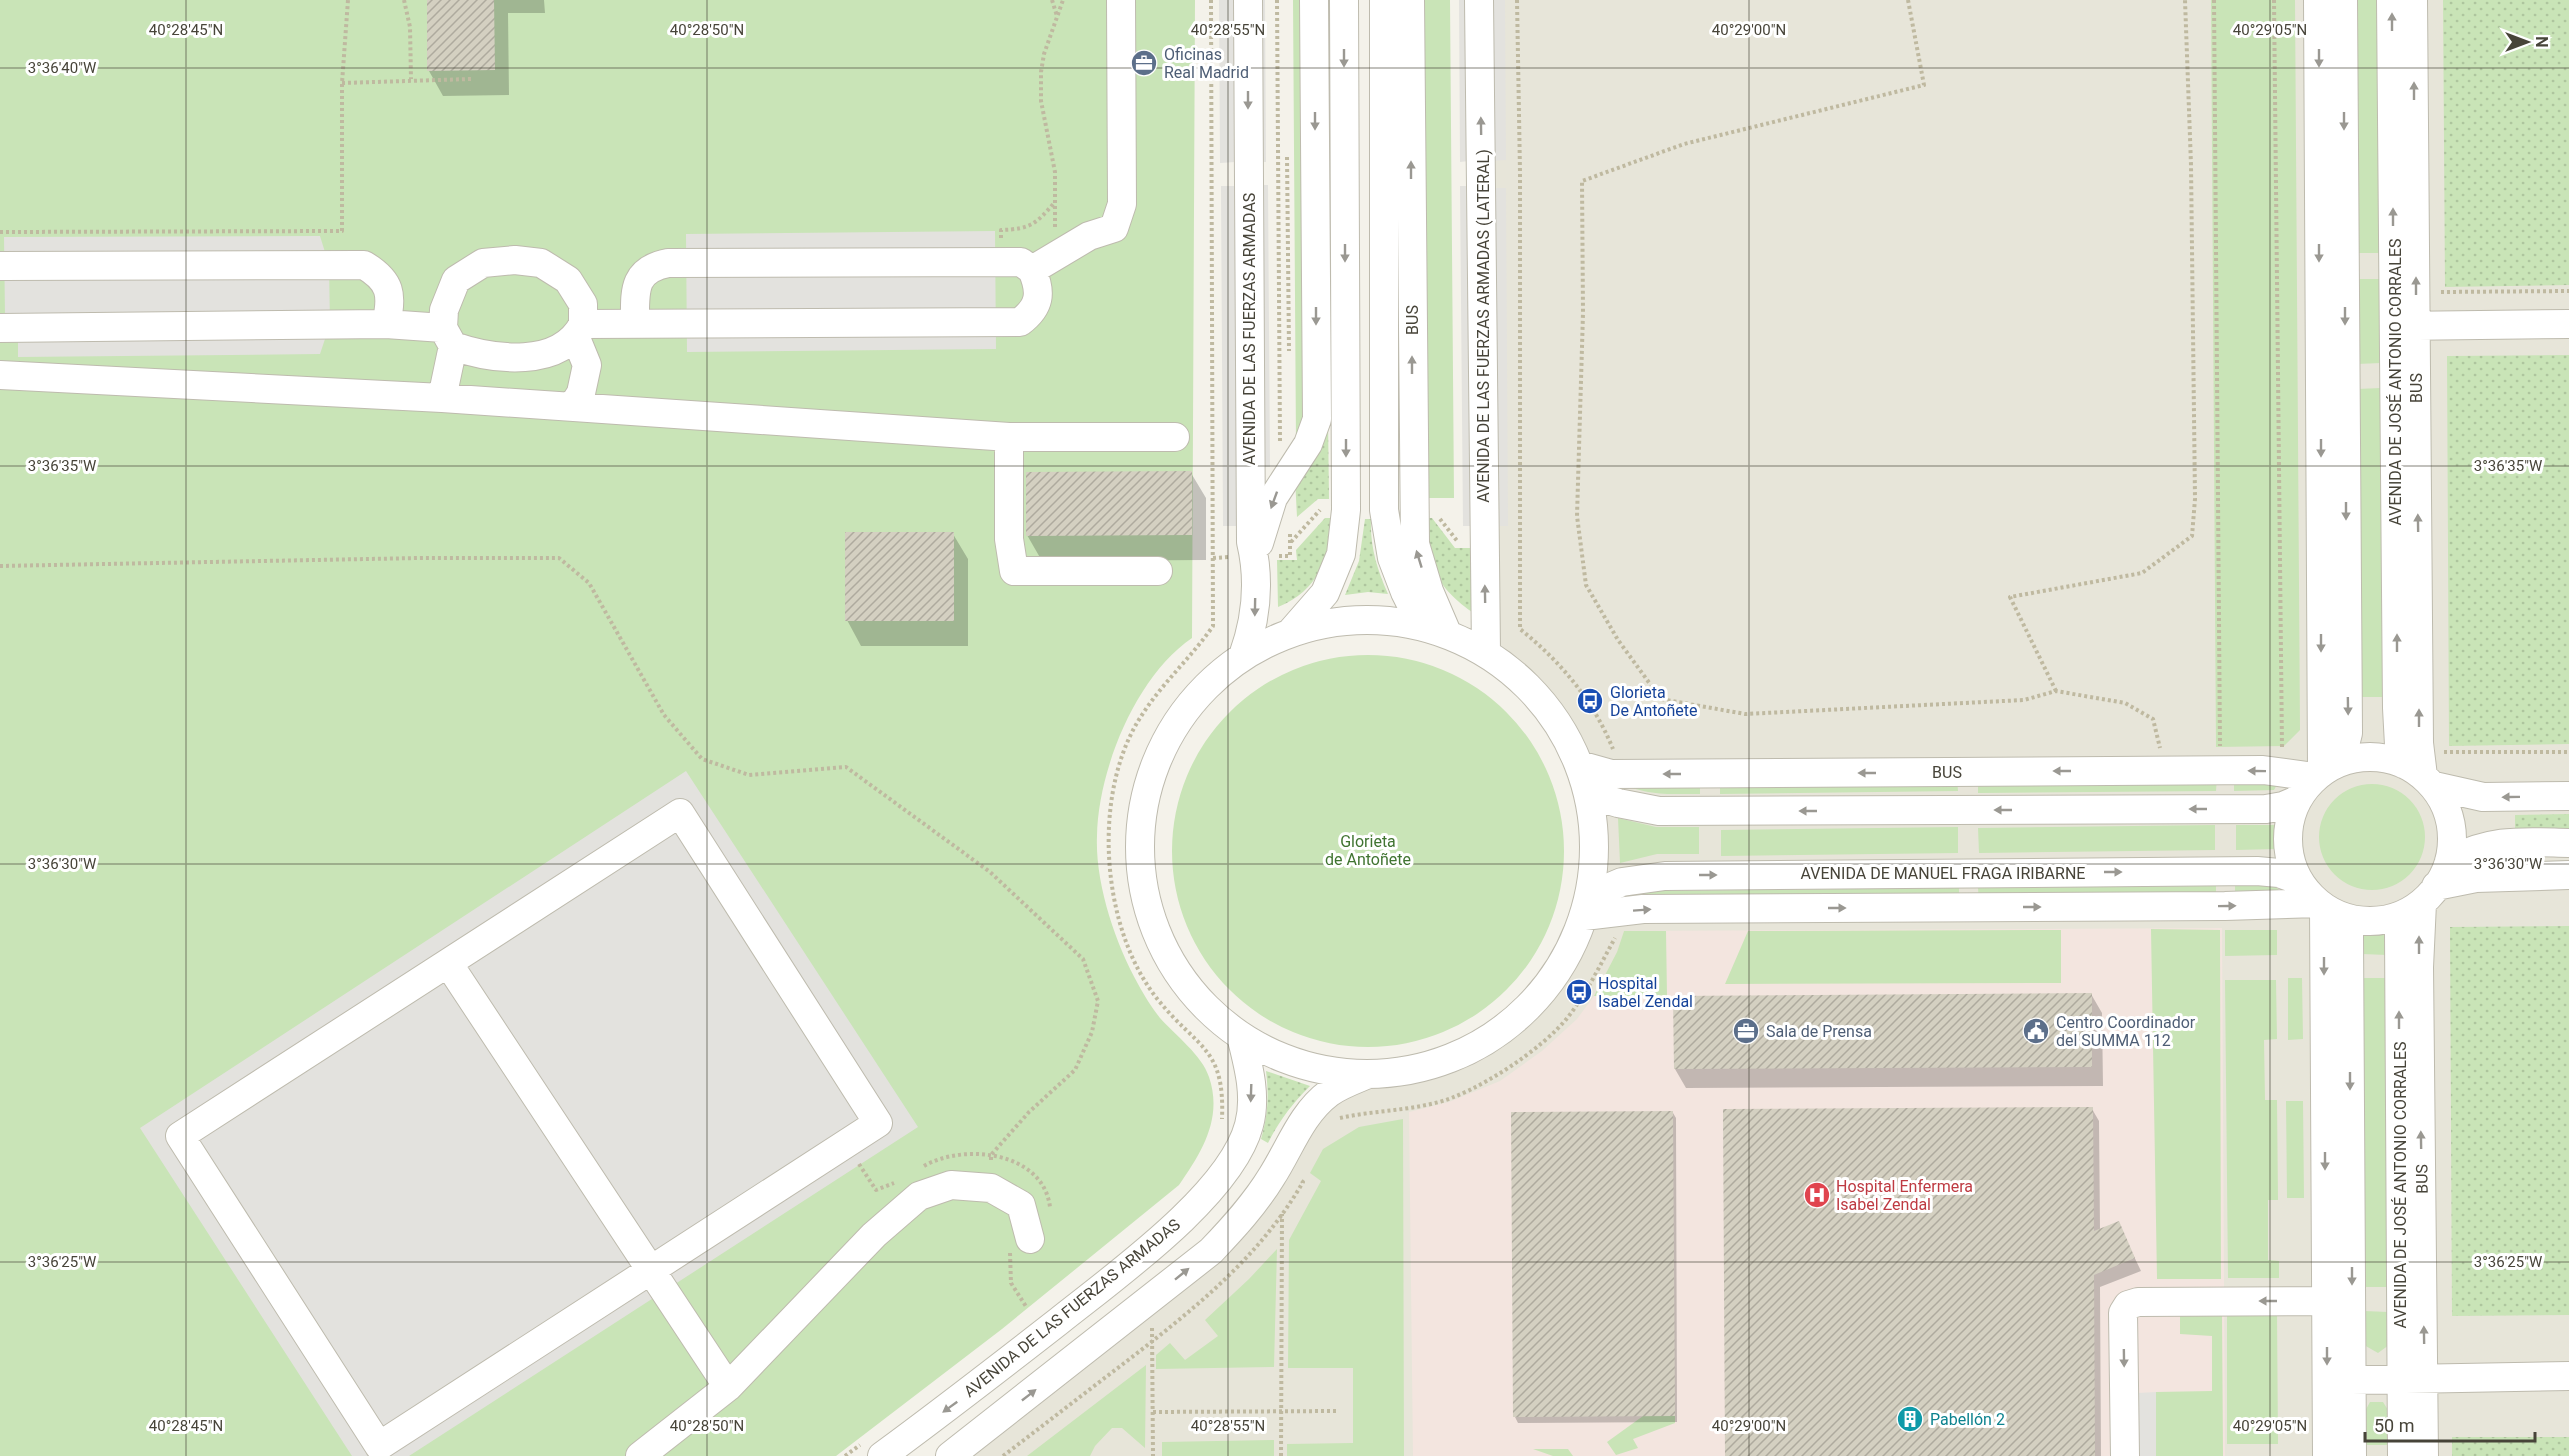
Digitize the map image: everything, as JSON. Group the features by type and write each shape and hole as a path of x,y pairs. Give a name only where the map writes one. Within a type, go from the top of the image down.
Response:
{"street":[{"path":"635,323 635,292 641,276 652,266 668,263 1000,262 1041,265 1089,237 1114,228 1122,204 1121,0"},
{"name":"AVENIDA DE LAS FUERZAS ARMADAS","path":"1243,656 1255,615 1254,556 1251,542 1248,0"},
{"path":"1254,556 1273,498 1308,444 1317,419 1314,0"},
{"path":"1291,632 1325,593 1341,554 1346,510 1344,0"},
{"path":"1384,0 1384,510 1392,558 1405,592 1435,630"},
{"name":"BUS","path":"1410,0 1415,544 1429,591 1435,630"},
{"name":"AVENIDA DE LAS FUERZAS ARMADAS (LATERAL)","path":"1479,0 1486,652"},
{"path":"2318,0 2326,770"},
{"path":"2343,0 2348,733 2326,770 2297,800 2289,820 2288,840 2290,860 2298,880 2329,910 2349,935 2352,1456"},
{"name":"AVENIDA DE JOSÉ ANTONIO CORRALES","path":"2391,0 2405,326 2397,729 2420,776"},
{"path":"2413,0 2405,326 2569,324"},
{"path":"442,398 448,337 444,310 456,280 483,263 515,260 541,263 568,280 582,304 579,331 587,365 581,393 572,407"},
{"path":"0,266 364,265 379,274 388,288 390,305 386,324"},
{"path":"0,328 386,324 448,337 479,355 520,357 552,353 579,331 635,323 1020,322 1033,312 1038,297 1041,265"},
{"path":"0,375 442,398 1009,437 1175,437"},
{"path":"1009,437 1009,539 1014,570 1158,571"},
{"path":"1356,619 1389,620 1435,630 1486,652 1525,682 1550,713 1579,765 1588,794 1595,845 1587,906 1571,948 1554,976 1533,1002 1509,1025 1481,1044 1451,1059 1411,1070 1366,1075 1322,1070 1280,1057 1241,1036 1193,993 1175,967 1160,939 1149,909 1143,877 1140,845 1143,813 1150,782 1161,752 1176,724 1218,675 1243,656 1291,632 1323,623 1356,619"},
{"path":"2326,770 2352,758 2381,757 2448,791 2483,797 2569,796"},
{"name":"BUS","path":"1579,765 1611,774 2326,770"},
{"path":"2420,776 2448,814 2472,829 2506,842"},
{"path":"1588,794 1659,811 2266,809 2283,806 2297,800"},
{"path":"680,813 879,1122 652,1271 379,1446 180,1136 680,813"},
{"path":"2448,814 2451,840 2449,861"},
{"path":"2420,901 2449,861 2475,848 2506,842 2569,843"},
{"name":"AVENIDA DE MANUEL FRAGA IRIBARNE","path":"1587,906 1622,882 1665,876 2257,871 2279,873 2298,880"},
{"path":"1587,906 1643,909 2225,906 2329,910 2375,921 2476,878 2569,875"},
{"name":"AVENIDA DE JOSÉ ANTONIO CORRALES","path":"2402,1456 2413,1378 2399,931 2420,901"},
{"path":"2327,1456 2329,910"},
{"path":"448,963 728,1387"},
{"name":"AVENIDA DE LAS FUERZAS ARMADAS","path":"882,1456 968,1394 1126,1268 1186,1215 1220,1176 1236,1157 1250,1124 1251,1079 1241,1036"},
{"path":"950,1456 1211,1251 1236,1225 1271,1178 1312,1108 1330,1092 1366,1075"},
{"path":"640,1456 728,1387 874,1235 919,1196 951,1185 991,1188 1022,1205 1030,1239"},
{"path":"2125,1456 2123,1313 2128,1305 2138,1302 2326,1301"},
{"path":"2352,1380 2569,1376"},
{"path":"2413,1378 2424,1456"}],"path":[{"path":"0,232 342,231 342,83 348,0"},
{"path":"405,0 410,27 411,79"},
{"path":"1052,0 1057,16"},
{"path":"1041,265 1056,202 1055,172 1041,101 1044,54 1063,0"},
{"path":"1210,0 1213,626 1138,719 1126,746 1112,793 1108,837 1110,875 1116,908 1128,947 1158,1000 1202,1043 1216,1063 1223,1096 1222,1125"},
{"path":"1277,0 1280,485"},
{"path":"1517,0 1520,172 1520,629 1563,668 1591,704 1614,752"},
{"path":"1908,0 1924,85 1684,144 1582,181 1583,313 1577,516 1586,585 1618,640 1661,699 1745,714 2024,700 2056,691 2125,703 2152,719 2160,741 2161,771"},
{"path":"2056,691 2010,597 2142,573 2192,536 2195,499 2192,225 2185,0"},
{"path":"2214,0 2220,756"},
{"path":"2274,0 2282,753"},
{"path":"342,83 411,79 471,79"},
{"path":"1287,152 1289,353"},
{"path":"1000,262 1001,230 1022,229 1036,223 1056,202"},
{"path":"2434,292 2569,291"},
{"path":"1290,542 1320,510"},
{"path":"1434,510 1458,542"},
{"path":"1213,558 1290,556 1290,531"},
{"path":"0,566 420,558 559,558 589,583 664,716 702,759 749,775 846,767 990,872 1083,959 1098,1001 1092,1032 1075,1070 1029,1113 991,1155 991,1188"},
{"path":"2437,752 2569,752"},
{"path":"1336,1119 1362,1113 1388,1112 1437,1103 1487,1081 1533,1052 1567,1018 1587,990 1618,933"},
{"path":"1003,1456 1212,1293 1262,1241 1303,1182"},
{"path":"1281,1456 1282,1204"},
{"path":"1152,1326 1153,1456"},
{"path":"1153,1412 1336,1411"}],"shaded area":[{"path":"1219,0 1234,0 1235,162 1220,163"},
{"path":"1257,0 1265,0 1266,162 1258,162"},
{"path":"1459,0 1467,0 1469,161 1460,162"},
{"path":"1480,0 2569,0 2569,1456 950,1456 1211,1251 1299,1127 1366,1075 1419,1069 1451,1059 1481,1044 1509,1025 1534,1002 1555,976 1584,916 1589,896 1595,845 1588,794 1579,765 1557,721 1525,683 1486,652"},
{"path":"1490,0 1505,0 1506,160 1491,161"},
{"path":"1259,185 1268,185 1270,467 1262,467"},
{"path":"1221,186 1236,186 1238,526 1223,526"},
{"path":"1460,186 1469,186 1471,526 1463,526"},
{"path":"1491,188 1506,188 1508,526 1493,526"},
{"path":"995,231 996,349 687,352 686,234"},
{"path":"320,236 329,265 330,324 320,354 18,357 18,316 5,316 4,237"},
{"path":"686,771 918,1127 409,1456 352,1456 140,1128"},
{"name":"Hospital Enfermera Isabel Zendal","path":"2222,928 2225,1456 1413,1456 1409,1112 1449,1102 1500,1081 1542,1051 1577,1019 1594,996 1617,952 1624,931"},
{"path":"2156,1392 2156,1456 2139,1456 2138,1393"}],"green space":[{"path":"0,0 1195,0 1192,638 1172,655 1154,676 1124,726 1104,783 1099,810 1097,854 1103,893 1114,932 1138,984 1154,1010 1206,1069 1213,1092 1212,1120 1202,1147 1179,1185 1002,1329 836,1456 0,1456"},
{"path":"1293,0 1305,0 1308,427 1296,444"},
{"path":"1418,0 1450,0 1454,498 1422,498"},
{"path":"2211,0 2295,0 2300,730 2284,746 2216,747"},
{"path":"2354,0 2379,0 2381,253 2356,253"},
{"path":"2443,0 2569,0 2569,285 2445,287"},
{"path":"2356,279 2381,279 2381,363 2357,364"},
{"path":"2569,355 2569,744 2449,746 2447,356"},
{"path":"2381,388 2383,697 2358,697 2357,389"},
{"path":"1328,417 1329,499 1318,499 1297,517 1295,478"},
{"path":"1325,518 1331,518 1330,533 1328,547 1319,571 1303,592 1278,607 1277,560 1297,560 1296,550"},
{"path":"1424,518 1432,518 1455,548 1471,548 1472,612 1458,601 1441,582 1432,561"},
{"path":"1365,519 1371,519 1375,558 1388,594 1368,592 1345,595 1359,561"},
{"name":"Glorieta de Antoñete","path":"1368,655 1406,659 1443,670 1477,688 1507,712 1531,742 1549,776 1560,813 1564,851 1560,889 1549,926 1531,960 1507,990 1477,1014 1443,1032 1406,1043 1368,1047 1330,1043 1293,1032 1259,1014 1229,990 1205,960 1187,926 1176,889 1172,851 1176,813 1187,776 1205,742 1229,712 1259,688 1293,670 1330,659"},
{"path":"2217,777 2216,791 1978,793 1978,780"},
{"path":"2234,777 2279,781 2274,790 2234,791"},
{"path":"1957,778 1958,791 1720,794 1720,780"},
{"path":"1700,780 1700,794 1647,792 1615,781"},
{"path":"2372,784 2392,788 2409,800 2421,817 2425,837 2421,857 2409,874 2392,886 2372,890 2352,886 2335,874 2323,857 2319,837 2323,817 2335,800 2352,788"},
{"path":"2569,814 2569,830 2515,830 2515,815"},
{"path":"1618,818 1656,827 1699,827 1699,854 1657,854 1620,863"},
{"path":"2215,825 2215,850 1979,853 1978,828"},
{"path":"2236,825 2276,825 2277,849 2236,850"},
{"path":"1958,827 1958,853 1721,856 1721,830"},
{"path":"2274,885 2283,894 2235,899 2235,886"},
{"path":"2216,886 2216,899 1979,902 1978,888"},
{"path":"1959,888 1959,901 1619,901 1632,894 1649,891"},
{"path":"2569,926 2569,1315 2452,1316 2450,927"},
{"path":"2151,929 2220,930 2221,1279 2157,1279"},
{"path":"2061,930 2061,983 1725,984 1748,931"},
{"path":"2225,930 2277,930 2277,955 2225,956"},
{"path":"1624,931 1666,931 1667,996 1594,996 1617,952"},
{"path":"2362,931 2387,931 2387,955 2362,954"},
{"path":"2288,978 2302,978 2303,1039 2288,1040"},
{"path":"2362,978 2387,978 2389,1287 2364,1287"},
{"path":"2225,980 2276,980 2277,1039 2264,1040 2265,1100 2277,1100 2278,1200 2268,1200 2268,1260 2279,1261 2279,1278 2228,1278"},
{"path":"1266,1071 1310,1086 1286,1113 1268,1143 1261,1139 1267,1105"},
{"path":"2286,1101 2303,1101 2304,1198 2287,1198"},
{"path":"1403,1119 1404,1456 1287,1456 1287,1444 1353,1443 1353,1368 1288,1368 1289,1240 1321,1181 1310,1173 1323,1149 1359,1127"},
{"path":"1277,1249 1274,1367 1156,1369 1156,1355 1170,1343 1185,1360 1218,1336 1205,1320"},
{"path":"2180,1311 2222,1312 2223,1456 2156,1456 2156,1392 2212,1391 2212,1336 2180,1334"},
{"path":"2364,1311 2388,1312 2389,1345 2378,1353 2364,1345"},
{"path":"2227,1312 2277,1312 2278,1444 2227,1444"},
{"path":"1146,1365 1145,1448 1122,1428 1112,1428 1095,1446 1090,1456 1027,1456"},
{"path":"2370,1402 2383,1402 2388,1410 2388,1445 2365,1445 2365,1411"},
{"path":"1643,1416 1675,1416 1675,1423 1633,1439 1638,1448 1616,1455 1607,1442"},
{"path":"2452,1437 2569,1437 2569,1456 2452,1456"},
{"path":"1274,1440 1274,1456 1162,1456 1162,1442"},
{"path":"1533,1449 1568,1449 1573,1456 1553,1456"}],"building":[{"path":"427,0 494,0 495,70 427,71"},
{"path":"1192,471 1192,535 1026,536 1026,472"},
{"path":"845,532 954,532 954,621 845,621"},
{"path":"2092,993 2092,1067 1674,1069 1673,996"},
{"path":"2093,1107 2094,1231 2119,1221 2135,1258 2094,1275 2095,1456 1725,1456 1723,1109"},
{"path":"1673,1111 1675,1416 1513,1417 1511,1112"}],"place":[{"name":"Oficinas Real Madrid","path":"1144,63"},
{"name":"Glorieta De Antoñete","path":"1590,701"},
{"name":"Hospital Isabel Zendal","path":"1579,992"},
{"name":"Sala de Prensa","path":"1746,1031"},
{"name":"Centro Coordinador del SUMMA 112","path":"2036,1031"},
{"name":"Hospital Enfermera Isabel Zendal","path":"1817,1195"},
{"name":"Pabellón 2","path":"1910,1419"}]}
